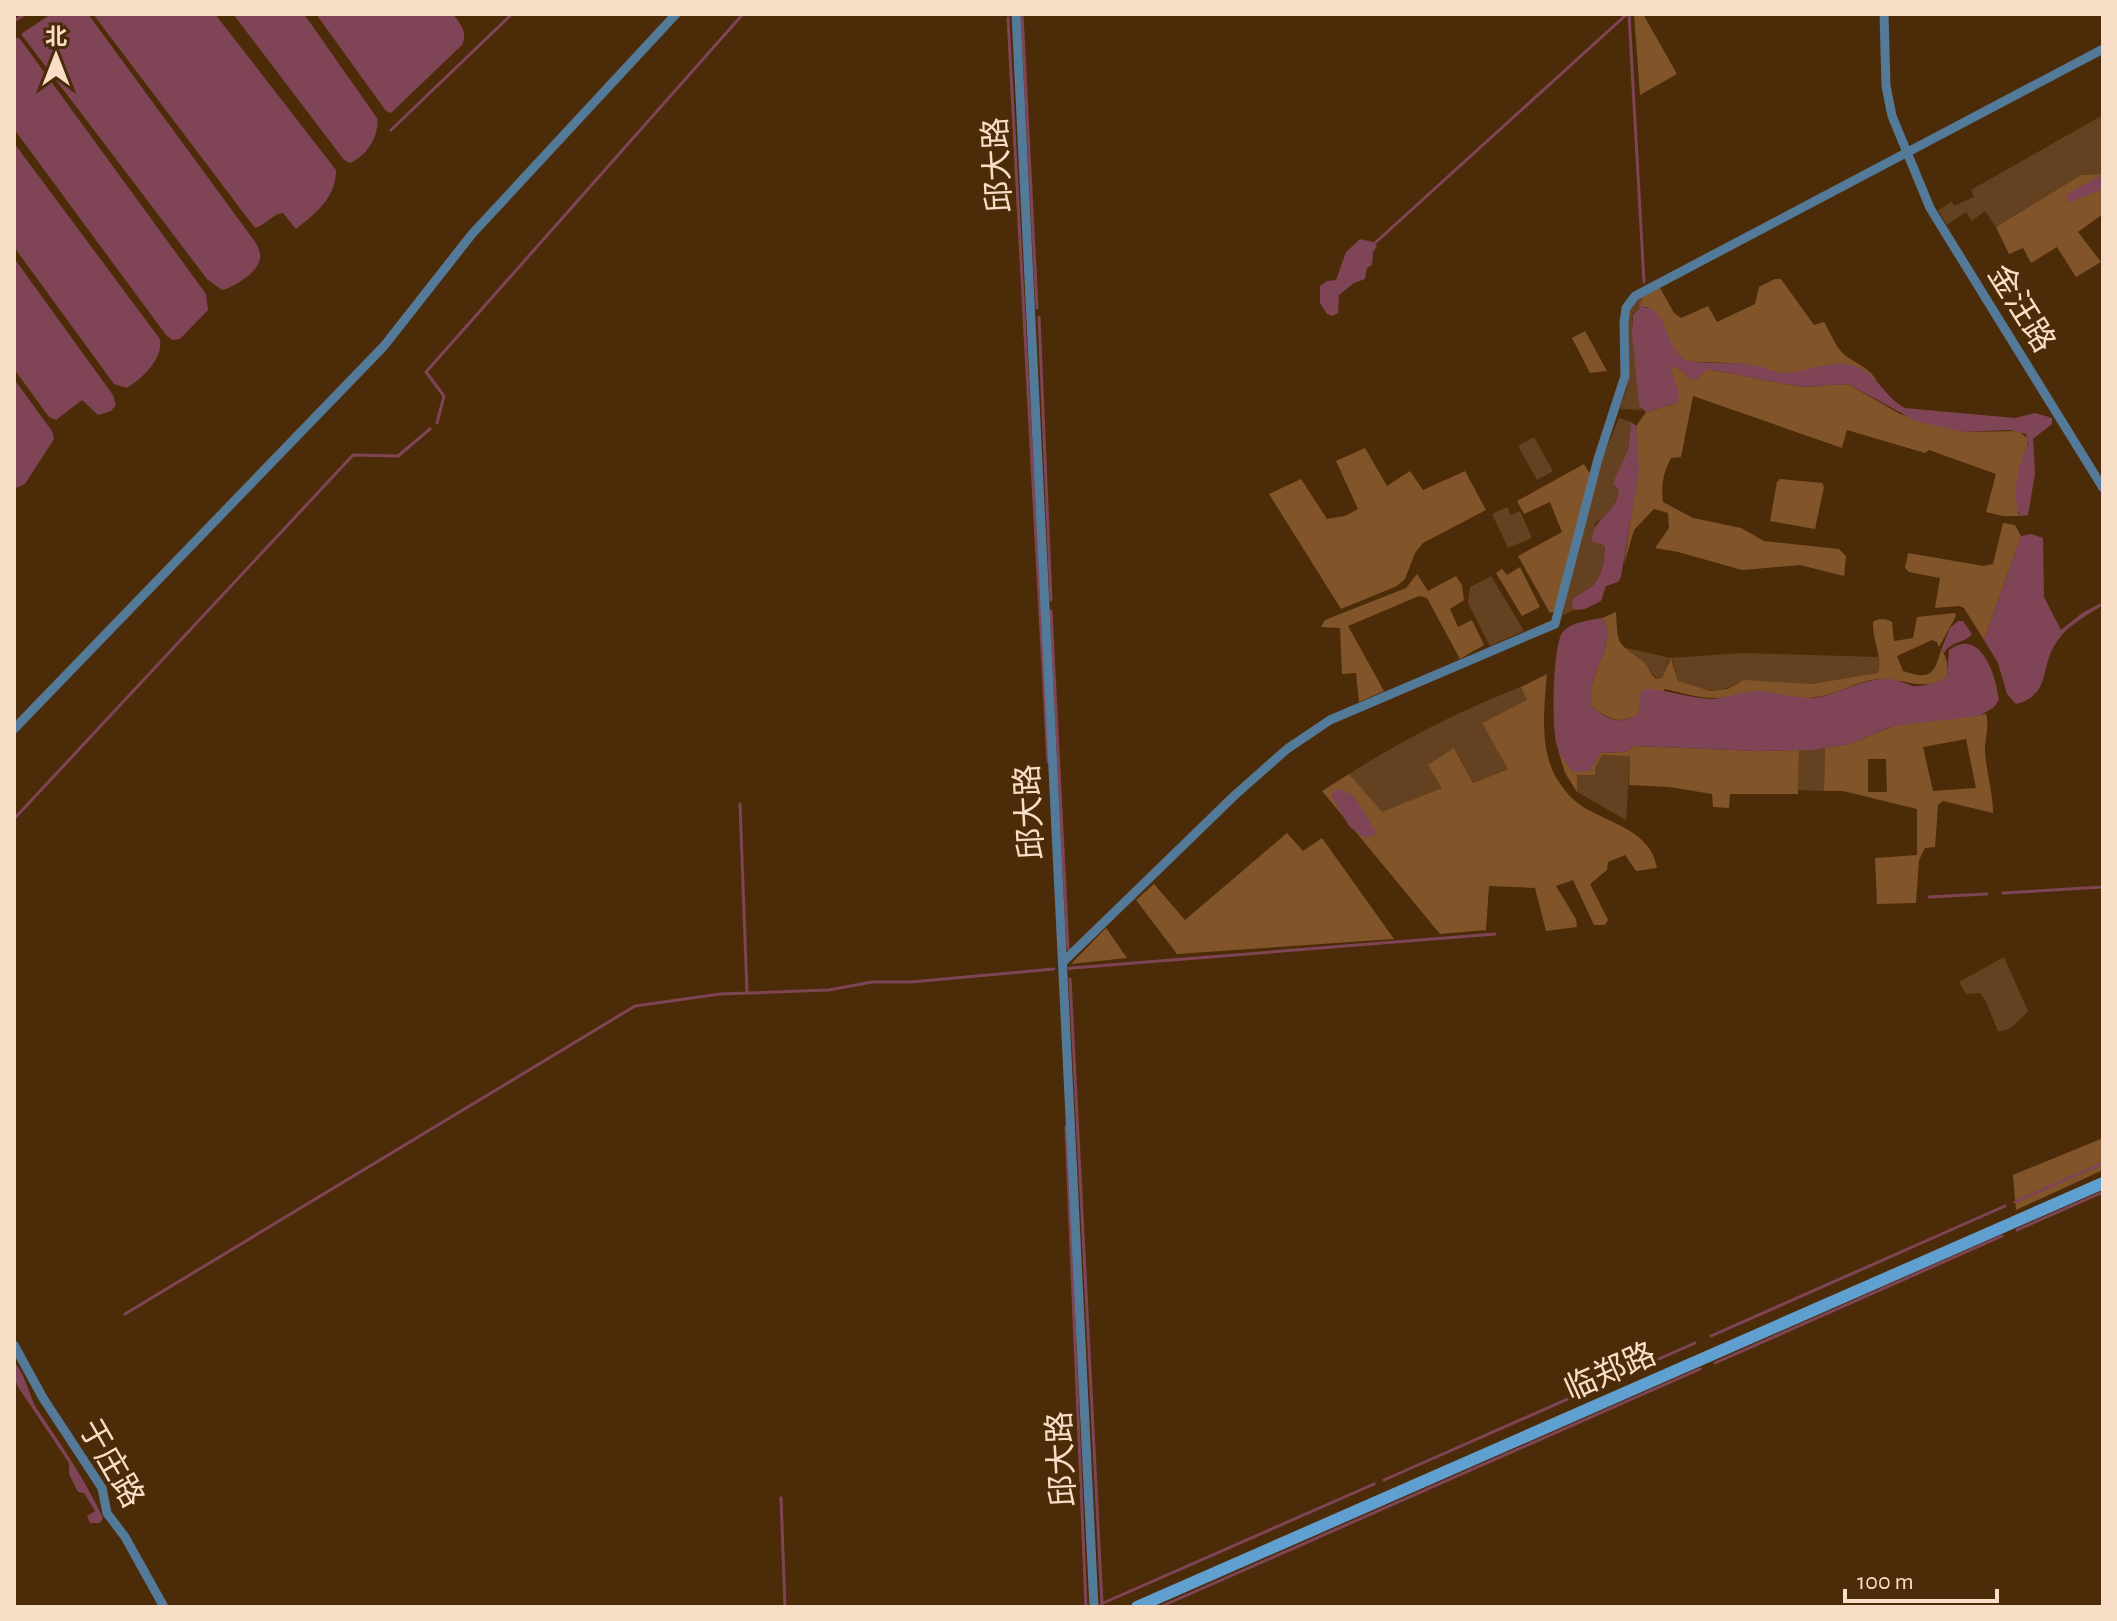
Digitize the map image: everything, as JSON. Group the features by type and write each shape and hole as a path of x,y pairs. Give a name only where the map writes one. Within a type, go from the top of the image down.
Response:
{"main road":[{"name":"临郑路","path":"1137,1607 2103,1183"}],"street":[{"path":"14,729 384,346 472,234 676,14"},
{"name":"邱大路","path":"1016,14 1094,1607"},
{"name":"金汪路","path":"1884,14 1886,86 1892,116 1930,208 2103,488"},
{"path":"1063,962 1235,795 1330,720 1555,624 1598,459 1625,376 1624,323 1628,303 1635,296 2103,49"},
{"name":"于庄路","path":"14,1345 43,1398 102,1488 107,1513 125,1537 164,1607"}],"shaded area":[{"path":"51,14 88,14 256,243 259,262 243,280 222,290 207,279 21,34"},
{"path":"93,14 215,14 336,170 333,189 324,204 296,229 283,213 255,228"},
{"path":"233,14 304,14 377,118 374,138 362,155 350,163 344,160"},
{"path":"316,14 453,14 463,29 464,40 391,113 386,111"},
{"path":"1634,14 1643,14 1677,74 1640,95"},
{"path":"14,38 19,38 23,43 206,294 208,310 180,339 172,340 166,335 14,129"},
{"path":"2103,115 2103,174 2081,175 1996,227 1985,211 1972,221 1966,212 1947,225 1938,210 1952,202 1954,206 1974,197 1971,190"},
{"path":"14,143 160,339 155,361 127,388 114,384 14,247"},
{"path":"2103,174 2103,214 2078,232 2101,262 2076,277 2057,247 2031,263 2023,248 2009,254 1996,227 2081,175"},
{"path":"2103,174 2103,189 2068,203 2066,195"},
{"path":"1360,239 1377,246 1372,265 1367,268 1365,279 1339,295 1338,313 1333,316 1327,314 1320,303 1320,286 1336,280 1346,252"},
{"path":"14,258 113,395 116,405 111,411 98,415 82,400 56,420 49,417 14,369"},
{"path":"1781,279 1814,325 1824,322 1843,353 1878,382 1864,372 1841,365 1782,373 1757,366 1687,361 1678,355 1648,307 1641,307 1642,295 1659,286 1674,313 1681,318 1708,306 1717,322 1755,304 1759,287"},
{"path":"1642,295 1641,307 1633,313 1632,320 1639,406 1643,410 1621,409 1628,381 1627,323 1634,303"},
{"path":"1641,307 1651,309 1658,315 1676,350 1691,361 1750,365 1784,373 1834,364 1852,365 1866,372 1905,408 2015,418 2035,413 2052,418 2052,424 2033,439 2035,474 2028,515 2021,516 2016,501 2018,471 2028,445 2026,434 2009,430 1963,432 1916,421 1848,384 1801,387 1713,370 1707,370 1696,380 1690,379 1676,366 1671,370 1679,392 1678,403 1646,412 1639,406 1632,333 1633,314"},
{"path":"1585,331 1607,371 1590,373 1572,338"},
{"path":"1676,366 1690,379 1713,370 1801,387 1848,384 1900,414 1963,432 2019,431 2028,439 2018,513 2021,516 1986,512 1996,474 1929,450 1925,453 1847,430 1842,448 1693,396 1681,457 1671,458 1664,474 1663,502 1693,518 1741,528 1764,541 1839,549 1846,556 1844,576 1800,565 1742,570 1655,548 1669,528 1668,513 1654,509 1634,530 1624,564 1638,471 1636,426 1646,412 1678,403 1671,369"},
{"path":"14,379 52,431 54,439 25,484 16,488 14,486"},
{"path":"1619,418 1631,422 1628,450 1615,488 1619,492 1610,513 1595,523 1598,544 1605,546 1602,566 1594,584 1572,600 1573,610 1563,615 1567,588 1601,462"},
{"path":"1631,422 1636,426 1639,471 1621,577 1618,582 1606,586 1601,601 1585,609 1573,610 1572,600 1597,581 1601,571 1605,546 1592,541 1593,533 1616,501 1619,492 1613,483 1628,450"},
{"path":"1534,437 1553,471 1537,480 1518,446"},
{"path":"1365,448 1387,486 1410,471 1423,490 1465,471 1486,510 1423,543 1415,553 1405,579 1397,586 1341,609 1269,494 1301,479 1327,519 1345,516 1358,509 1336,461"},
{"path":"1584,464 1590,474 1556,611 1550,613 1518,556 1562,532 1550,502 1524,514 1517,501"},
{"path":"1780,479 1822,483 1824,487 1815,529 1770,521"},
{"path":"1507,507 1511,515 1520,511 1532,538 1508,548 1492,514"},
{"path":"2003,523 2015,525 2021,536 1984,640 1964,608 1935,608 1940,578 1909,572 1905,568 1908,553 1984,566 1993,564"},
{"path":"2031,534 2043,538 2044,597 2061,630 2082,613 2103,602 2103,605 2062,635 2052,650 2035,694 2016,704 2007,694 1998,663 1984,640 2021,536"},
{"path":"1520,567 1540,607 1522,616 1496,573 1502,569 1507,575"},
{"path":"1417,574 1428,591 1456,576 1462,585 1464,600 1450,609 1458,627 1472,620 1484,645 1460,659 1427,598 1419,596 1348,626 1384,691 1359,702 1356,673 1342,674 1340,628 1321,627 1325,620 1406,588"},
{"path":"1491,576 1524,631 1490,646 1468,603 1470,587"},
{"path":"1616,612 1619,640 1656,679 1662,678 1671,658 1678,681 1710,691 1727,689 1744,680 1811,684 1878,673 1873,622 1882,619 1892,622 1894,641 1913,638 1917,617 1955,613 1956,616 1939,647 1932,640 1897,656 1903,671 1925,675 1933,670 1941,650 1946,659 1947,677 1931,684 1874,680 1809,698 1750,692 1713,698 1665,689 1639,713 1623,720 1604,715 1592,707 1591,696 1607,637 1607,627 1602,618"},
{"path":"1602,618 1607,627 1607,637 1592,684 1592,707 1615,720 1639,713 1640,693 1644,689 1710,699 1754,691 1813,698 1883,679 1913,686 1925,685 1947,677 1949,650 1960,644 1979,649 1991,668 1999,700 1993,708 1979,716 1893,726 1850,744 1813,750 1758,751 1635,746 1625,752 1600,753 1590,771 1573,772 1560,753 1555,737 1554,688 1559,641 1570,626"},
{"path":"1963,621 1972,634 1944,653 1941,650 1950,628"},
{"path":"1622,647 1671,658 1742,653 1878,657 1880,667 1878,673 1811,684 1737,683 1708,690 1678,681 1673,661 1669,660 1662,678 1657,679"},
{"path":"1547,674 1545,741 1557,779 1571,797 1584,807 1635,834 1653,854 1657,868 1636,871 1625,855 1608,862 1607,870 1590,884 1608,920 1605,925 1594,925 1573,880 1556,886 1576,919 1577,927 1546,931 1535,888 1489,886 1486,930 1440,934 1322,791 1349,774 1382,812 1442,788 1428,765 1454,748 1473,783 1508,769 1482,723 1527,700 1521,687"},
{"path":"1521,687 1528,700 1482,723 1509,768 1473,783 1455,749 1442,788 1381,813 1349,774 1433,726"},
{"path":"1986,714 1985,755 1993,813 1943,801 1938,805 1935,847 1925,848 1919,860 1916,903 1877,904 1875,858 1917,855 1917,809 1843,791 1824,791 1825,748 1850,744 1893,726","holes":["1966,739 1976,788 1933,791 1923,747","1868,759 1886,759 1887,792 1868,792"]},
{"path":"1635,746 1799,750 1798,794 1730,794 1729,808 1713,807 1712,794 1629,785 1630,756 1602,755 1595,775 1577,775 1577,792 1565,773 1558,750 1573,772 1595,763 1599,753 1625,752"},
{"path":"1825,748 1824,791 1798,790 1799,750"},
{"path":"1602,755 1630,756 1626,820 1577,792 1576,775 1595,775"},
{"path":"1339,789 1354,796 1375,835 1364,838 1349,826 1331,795"},
{"path":"1287,833 1303,851 1322,838 1394,939 1177,954 1136,900 1154,884 1185,920"},
{"path":"1106,928 1127,958 1071,964"},
{"path":"2004,957 2028,1011 2011,1027 1998,1031 1980,993 1966,994 1959,982"},
{"path":"2103,1138 2103,1170 2016,1210 2013,1175"},
{"path":"14,1362 22,1373 35,1406 103,1518 100,1523 90,1523 87,1516 95,1511 84,1493 78,1492 69,1474 69,1463 14,1379"}],"waterway":[{"path":"14,21 25,14"},
{"path":"391,130 512,14"},
{"path":"437,423 444,396 426,372 743,14"},
{"path":"1022,14 1037,308"},
{"path":"1375,243 1627,14"},
{"path":"1629,14 1644,282"},
{"path":"1008,18 1048,762"},
{"path":"1039,317 1051,600"},
{"path":"14,819 353,455 398,456 430,429"},
{"path":"1051,611 1068,949"},
{"path":"740,804 747,993"},
{"path":"2003,893 2103,887"},
{"path":"1929,897 1987,894"},
{"path":"1072,968 1495,934"},
{"path":"125,1314 635,1006 720,994 829,990 872,982 911,982 1054,969"},
{"path":"1070,979 1102,1604"},
{"path":"1066,1127 1086,1607"},
{"path":"2015,1202 2103,1163"},
{"path":"2017,1230 2103,1192"},
{"path":"1711,1336 2005,1206"},
{"path":"1715,1363 2002,1236"},
{"path":"1384,1480 1695,1343"},
{"path":"1160,1607 1700,1369"},
{"path":"1101,1604 1374,1484"},
{"path":"781,1498 785,1607"}]}
